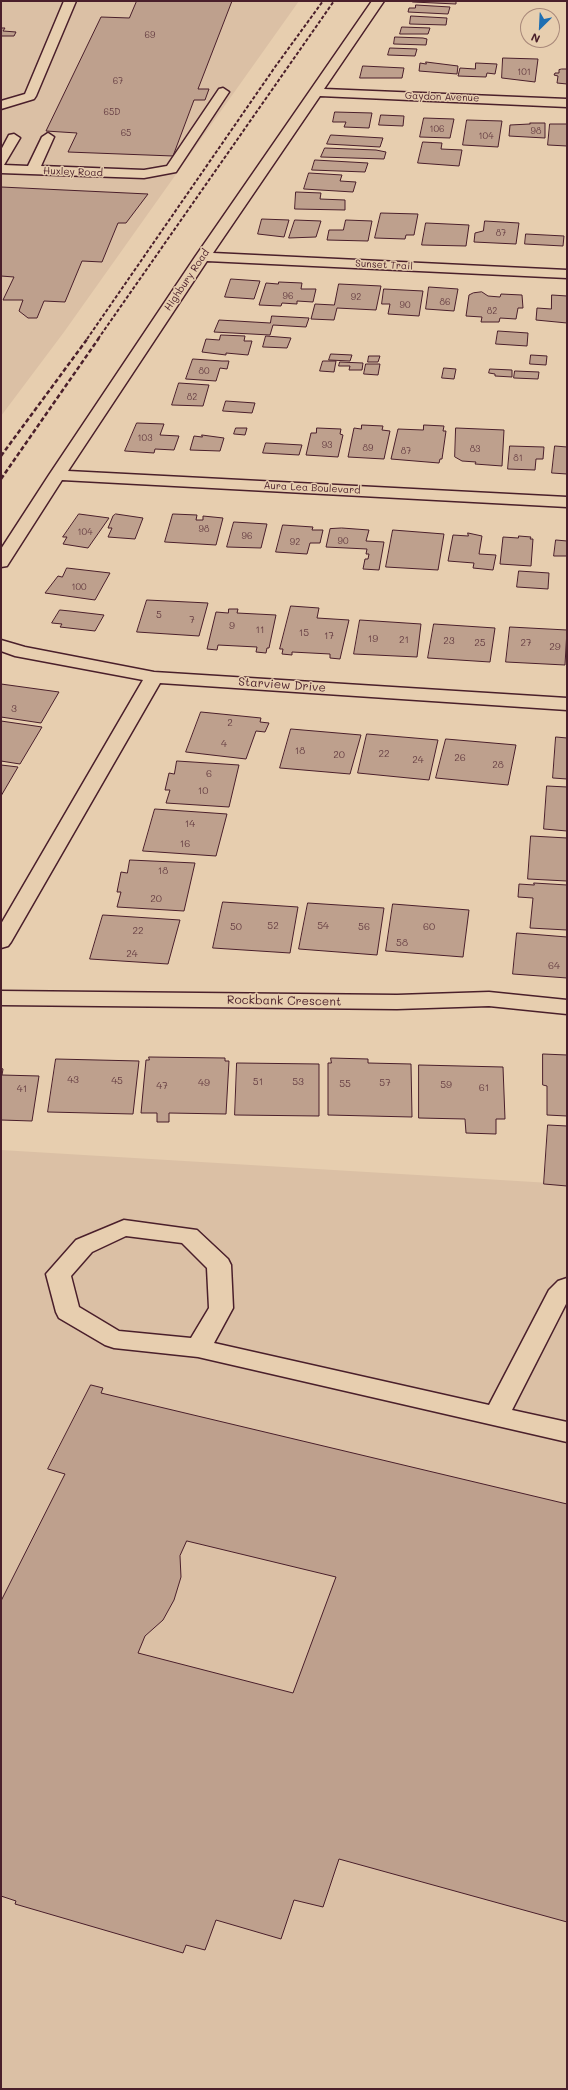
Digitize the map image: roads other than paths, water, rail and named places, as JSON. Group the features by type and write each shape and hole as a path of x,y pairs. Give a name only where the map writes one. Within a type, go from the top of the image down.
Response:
{"street":[{"path":"1,105 30,96 70,1"},
{"name":"Highbury Road","path":"1,562 57,474 202,257 378,1"},
{"name":"Huxley Road","path":"1,164 144,174 171,169 223,92"},
{"name":"Gaydon Avenue","path":"316,92 567,103"},
{"path":"35,166 48,137"},
{"path":"1,164 14,138"},
{"name":"Sunset Trail","path":"202,257 567,274"},
{"name":"Aura Lea Boulevard","path":"57,474 567,502"},
{"name":"Starview Drive","path":"1,645 28,653 154,677 567,704"},
{"path":"1,942 154,677"},
{"name":"Rockbank Crescent","path":"1,998 397,1002 490,999 567,1007"},
{"path":"198,1348 221,1308 219,1265 189,1236 124,1228 84,1246 58,1274 68,1312 114,1339 198,1348 567,1432"},
{"path":"496,1415 558,1296 567,1287"}],"railway":[{"path":"87,339 275,67 323,1"},
{"path":"98,339 334,1"},
{"path":"1,456 88,338"},
{"path":"1,479 99,338"}]}
